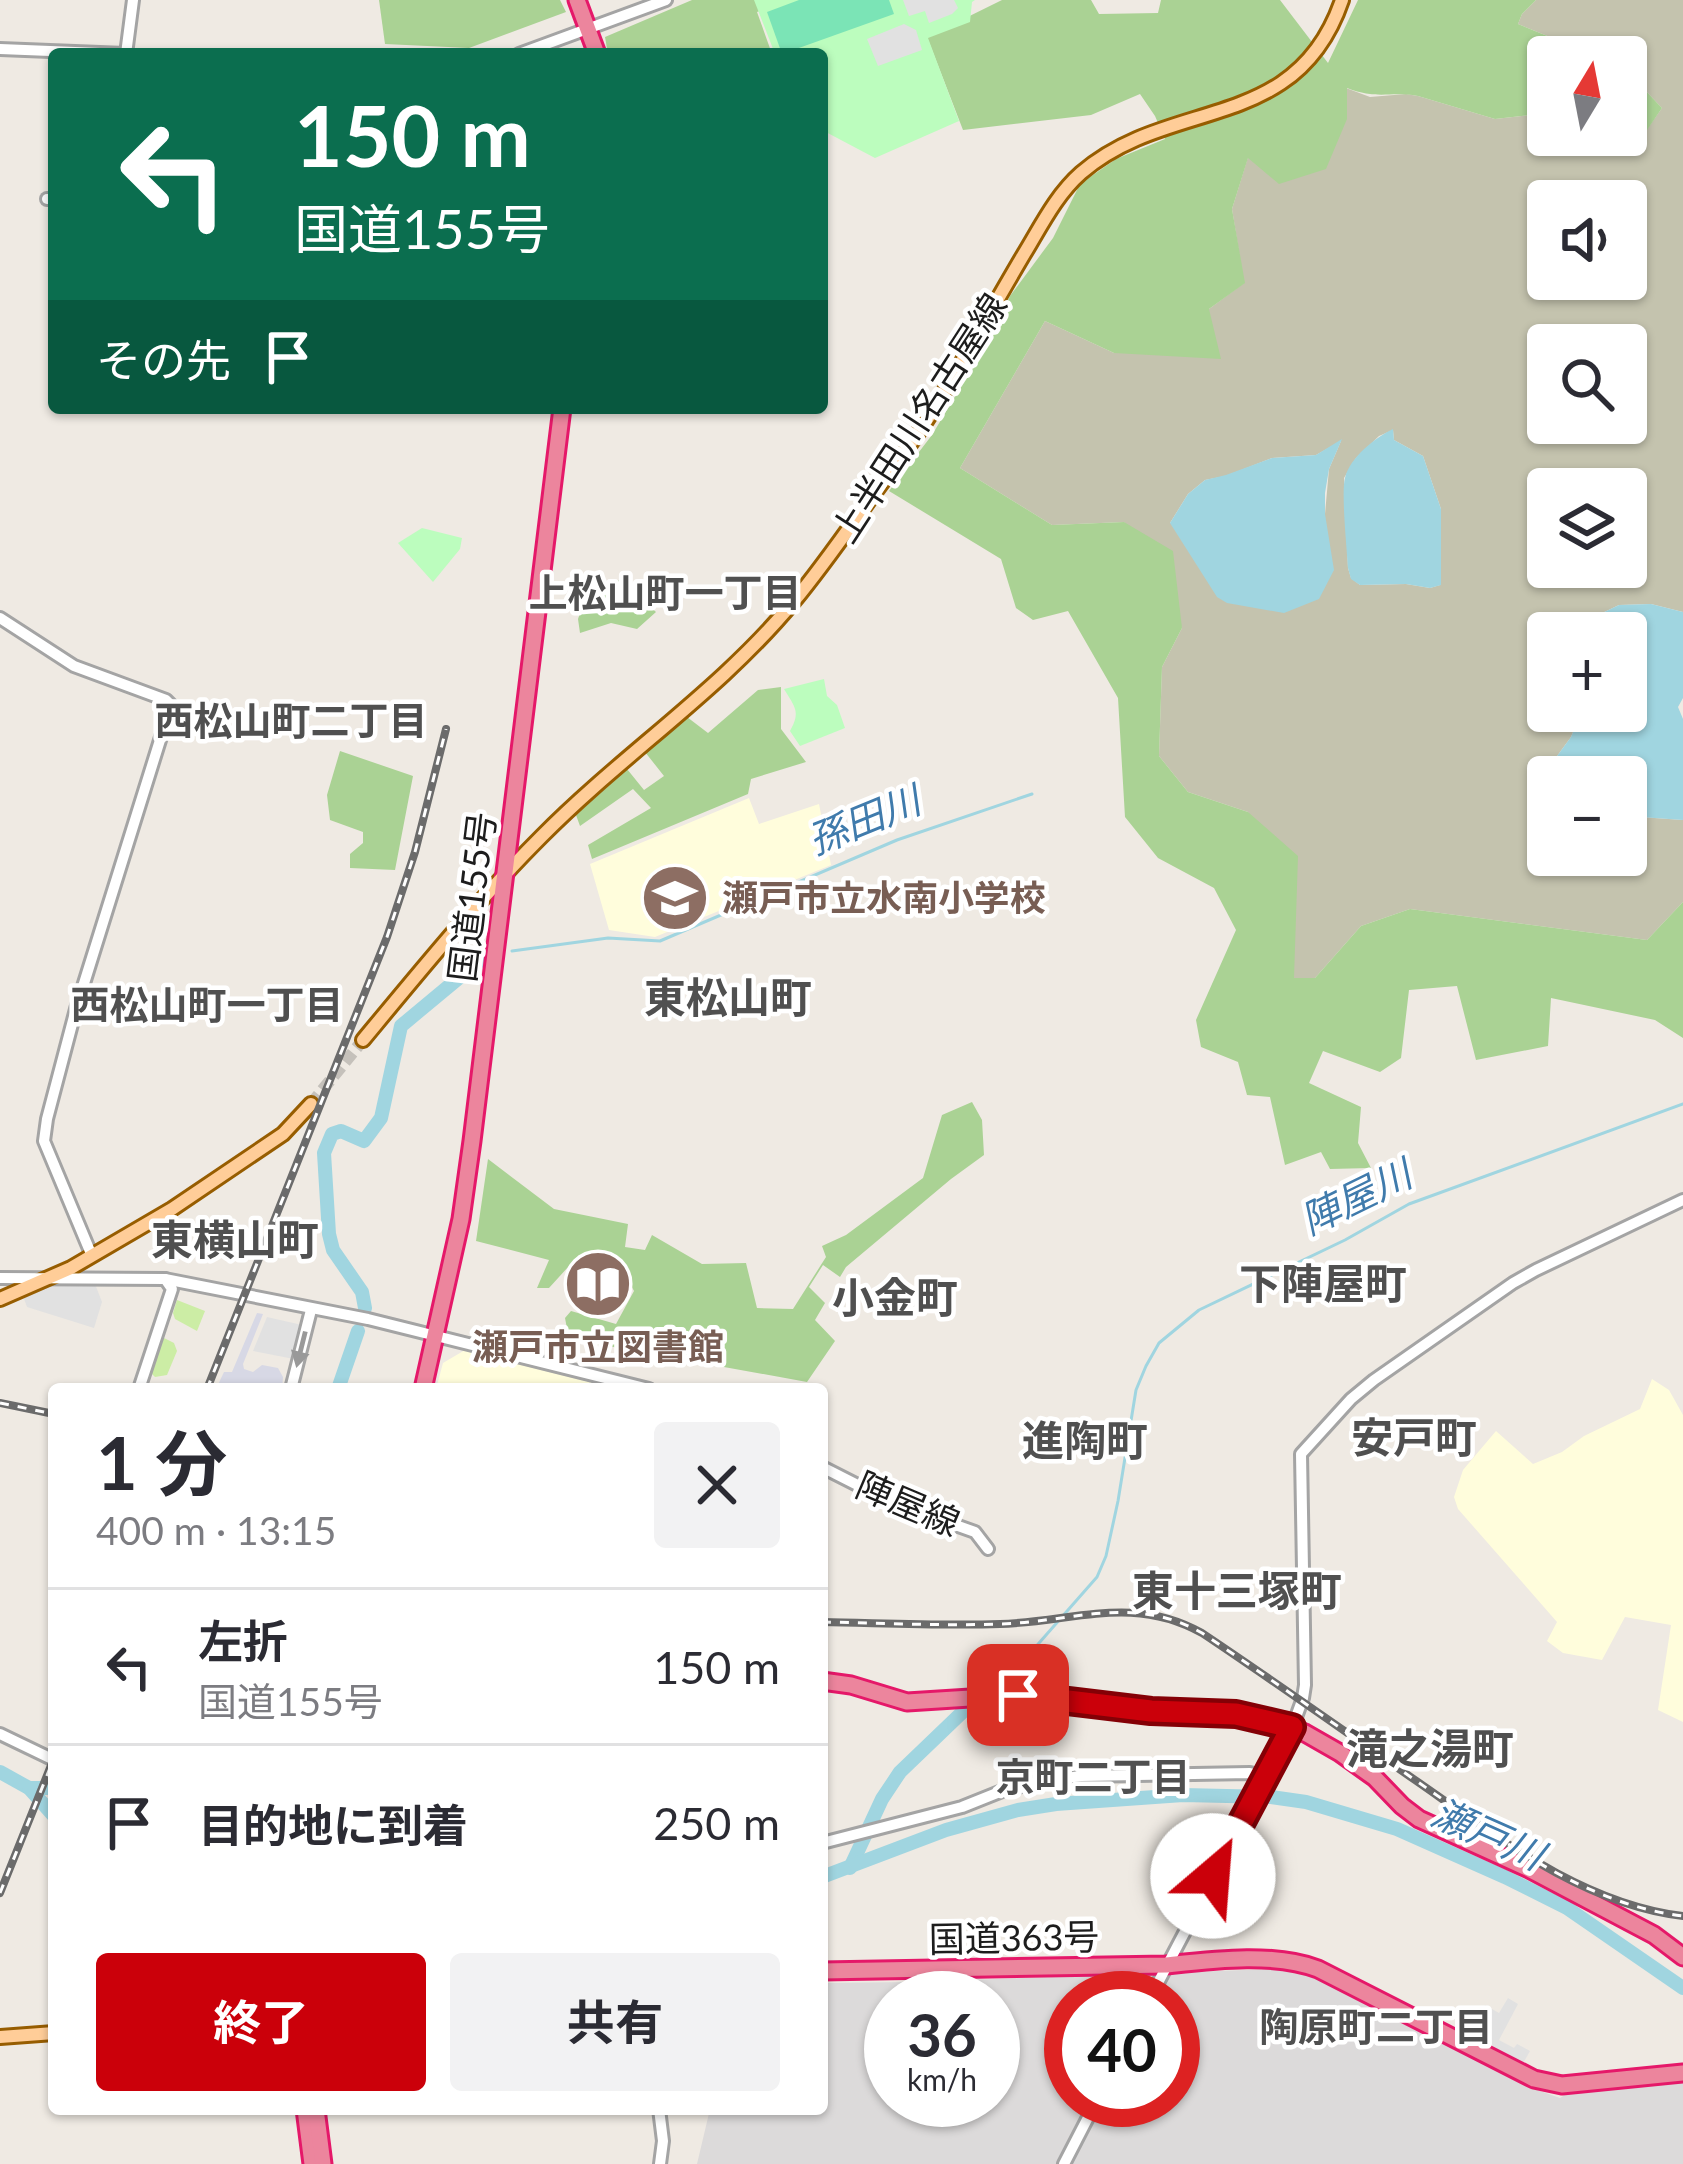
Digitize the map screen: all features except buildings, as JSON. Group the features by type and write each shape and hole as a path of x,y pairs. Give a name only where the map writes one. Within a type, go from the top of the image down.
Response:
{"highway":[{"path":"577,0 594,48"},
{"name":"国道155号","path":"424,1383 461,1219 561,414"},
{"path":"828,1682 907,1702 992,1695 1058,1698 1151,1711 1236,1714 1292,1727 1361,1768 1419,1819 1529,1869 1654,1935 1683,1957"},
{"name":"国道363号","path":"828,1971 1276,1960 1309,1965 1501,2064 1550,2083 1683,2072"},
{"path":"306,2115 312,2164"},
{"path":"317,2115 323,2164"}],"main road":[{"name":"上半田川名古屋線","path":"363,1040 544,833 748,651 794,601 918,432 1067,187 1119,147 1158,129 1251,101 1284,83 1312,56 1342,0"},
{"path":"0,1299 92,1256 172,1209 283,1134 311,1104"},
{"path":"0,2037 48,2033"}],"street":[{"path":"126,48 133,0"},
{"path":"535,48 666,0"},
{"path":"0,49 48,51"},
{"path":"0,618 74,665 171,705 76,1009 47,1120 44,1141 92,1256"},
{"path":"1164,1971 1304,1698 1300,1454 1374,1380 1513,1283 1683,1200"},
{"path":"0,1278 165,1279 368,1319 623,1383"},
{"path":"142,1383 172,1289 165,1279"},
{"path":"293,1383 311,1310"},
{"name":"陣屋線","path":"828,1470 906,1508 975,1532 988,1549"},
{"path":"0,1734 48,1757"},
{"path":"828,1842 962,1807 1037,1781 1250,1773 1264,1780"},
{"path":"660,2115 660,2164"},
{"path":"1064,2164 1082,2127"}],"shaded area":[{"path":"903,0 954,0 958,8 929,23 925,11 909,16"},
{"path":"1536,0 1683,0 1683,612 1651,604 1619,605 1604,612 1527,612 1527,732 1573,732 1557,756 1527,756 1527,876 1647,876 1647,817 1683,820 1683,902 1647,940 1410,909 1361,926 1315,978 1293,978 1248,812 1188,792 1159,756 1162,667 1182,628 1124,522 1052,525 960,468 1045,321 1114,353 1209,309 1244,283 1232,209 1248,157 1346,88 1370,97 1418,96 1495,119 1527,115 1527,156 1647,156 1647,129 1662,108 1647,92 1647,36 1547,36 1518,24","holes":["1393,430 1394,440 1423,456 1441,509 1440,585 1360,585 1351,578 1344,478 1379,436","1341,441 1329,469 1325,514 1170,523 1188,494 1205,480 1272,458 1316,455"]},
{"path":"904,24 916,30 922,50 878,66 867,39"},
{"name":"瀬戸市立水南小学校","path":"749,798 759,824 819,804 831,865 655,937 609,930 590,864"},
{"path":"95,1284 102,1302 94,1328 27,1307 23,1296 49,1285"},
{"path":"257,1313 263,1314 244,1369 278,1368 282,1383 219,1383 224,1372 232,1372"},
{"path":"267,1317 302,1325 294,1359 253,1351"},
{"path":"465,1350 603,1383 438,1383 443,1363"},
{"path":"1652,1379 1669,1390 1683,1415 1683,1722 1658,1710 1671,1625 1625,1617 1602,1660 1563,1653 1547,1641 1557,1622 1458,1509 1454,1497 1463,1470 1496,1431 1533,1464 1640,1409"},
{"path":"1293,1970 1560,2098 1568,2093 1683,2080 1683,2164 697,2164 709,2115 828,2115 828,1983 864,1983 864,2127 1020,2127 1020,1978 1044,1977 1044,2127 1200,2127 1200,1972"},
{"path":"1508,1998 1518,2004 1499,2040 1530,2051 1521,2067 1480,2042 1492,2020 1480,2014 1485,2005 1499,2013"}],"green space":[{"path":"379,0 560,0 566,12 469,48 385,44"},
{"path":"692,0 790,0 757,12 770,48 607,48 605,37"},
{"path":"754,0 975,0 970,22 928,38 959,121 875,158 828,133 828,48 773,48"},
{"path":"799,0 889,0 894,14 799,48 780,48 767,12"},
{"path":"1002,0 1091,0 1099,14 1158,13 1161,0 1280,0 1328,63 1358,0 1536,0 1518,24 1547,36 1527,36 1527,115 1495,119 1418,96 1367,94 1347,88 1347,119 1326,169 1279,184 1248,158 1232,209 1245,283 1209,309 1221,359 1114,353 1045,321 960,468 1052,525 1124,522 1173,551 1182,628 1162,667 1159,756 1188,792 1248,812 1298,856 1294,978 1315,978 1361,926 1410,909 1647,940 1683,902 1683,1038 1655,1020 1551,998 1548,1046 1476,1060 1457,986 1409,990 1401,1058 1380,1072 1323,1051 1309,1083 1361,1107 1358,1143 1371,1168 1330,1169 1321,1152 1285,1165 1270,1097 1247,1095 1238,1062 1201,1047 1196,1020 1236,930 1214,888 1158,858 1125,817 1118,698 1068,611 1033,620 1016,608 1001,559 889,491 932,435 1010,296 1053,238 1080,184 1116,159 1165,139 1140,94 1091,115 963,130 927,37"},
{"path":"1647,92 1662,108 1647,130"},
{"path":"422,528 462,538 460,549 433,582 398,543"},
{"path":"619,580 656,612 637,629 611,623 580,633 578,619 587,593 607,595"},
{"path":"824,679 827,696 837,705 845,728 800,746 790,731 795,710 784,689"},
{"path":"781,687 781,729 806,762 751,779 748,794 592,859 588,845 651,808 633,789 580,826 576,815 627,769 644,790 664,776 645,752 687,717 708,733 758,690"},
{"path":"340,751 413,776 395,870 350,868 350,854 363,843 363,832 330,820 327,795"},
{"path":"972,1102 982,1120 984,1155 846,1267 840,1277 823,1265 809,1287 825,1303 815,1320 835,1341 807,1382 569,1339 565,1318 571,1311 616,1324 634,1291 622,1268 579,1255 549,1288 537,1288 549,1260 476,1241 488,1159 554,1209 628,1224 625,1247 645,1250 652,1235 702,1264 746,1263 757,1308 793,1309 826,1257 822,1246 846,1235 923,1178 942,1115"},
{"path":"177,1300 205,1311 197,1331 175,1319"},
{"path":"164,1338 177,1351 167,1375 155,1377 150,1372"}],"water":[{"path":"1393,429 1394,440 1423,456 1441,509 1441,585 1430,588 1360,585 1351,579 1348,568 1345,478 1364,449"},
{"path":"1342,439 1325,493 1334,570 1319,599 1284,613 1217,597 1170,523 1188,494 1205,480 1272,458 1316,455"},
{"path":"1651,604 1683,612 1683,698 1678,707 1683,719 1683,820 1647,817 1647,756 1557,756 1573,732 1647,732 1647,612 1604,612 1619,605"}],"waterway":[{"name":"孫田川","path":"512,951 608,938 660,941 897,840 1032,794"},
{"name":"孫田川","path":"365,1308 362,1292 333,1250 324,1153 332,1134 341,1131 364,1141 381,1118 401,1026 484,957"},
{"name":"陣屋川","path":"999,1677 1032,1651 1097,1577 1118,1501 1136,1390 1159,1343 1199,1310 1409,1204 1683,1104"},
{"name":"孫田川","path":"340,1383 358,1331"},
{"name":"陣屋川","path":"850,1868 900,1772 999,1677"},
{"name":"瀬戸川","path":"0,1772 29,1788 48,1809"},
{"name":"孫田川","path":"29,1788 48,1788"},
{"name":"瀬戸川","path":"828,1875 946,1830 1018,1810 1183,1795 1271,1797 1306,1802 1397,1829 1505,1877 1567,1908 1683,1988"}],"tunnel":[{"path":"311,1104 363,1040"}],"railway":[{"path":"209,1383 387,937 415,852 446,729"},
{"path":"0,1403 48,1413"},
{"path":"828,1622 1000,1624 1127,1612 1177,1621 1202,1633 1542,1865 1610,1898 1683,1916"},
{"path":"0,1893 48,1773"}],"place":[{"name":"瀬戸市立水南小学校","path":"675,898"},
{"name":"瀬戸市立図書館","path":"598,1284"}],"district":[{"name":"上松山町一丁目","path":"665,593"},
{"name":"西松山町二丁目","path":"291,721"},
{"name":"東松山町","path":"728,998"},
{"name":"西松山町一丁目","path":"207,1005"},
{"name":"東横山町","path":"235,1240"},
{"name":"下陣屋町","path":"1323,1284"},
{"name":"小金町","path":"895,1298"},
{"name":"安戸町","path":"1414,1438"},
{"name":"進陶町","path":"1085,1441"},
{"name":"東十三塚町","path":"1237,1591"},
{"name":"滝之湯町","path":"1430,1749"},
{"name":"京町二丁目","path":"1093,1777"},
{"name":"陶原町二丁目","path":"1376,2027"}],"route":[{"path":"1018,1695 1151,1711 1236,1714 1292,1727 1213,1876"}]}
